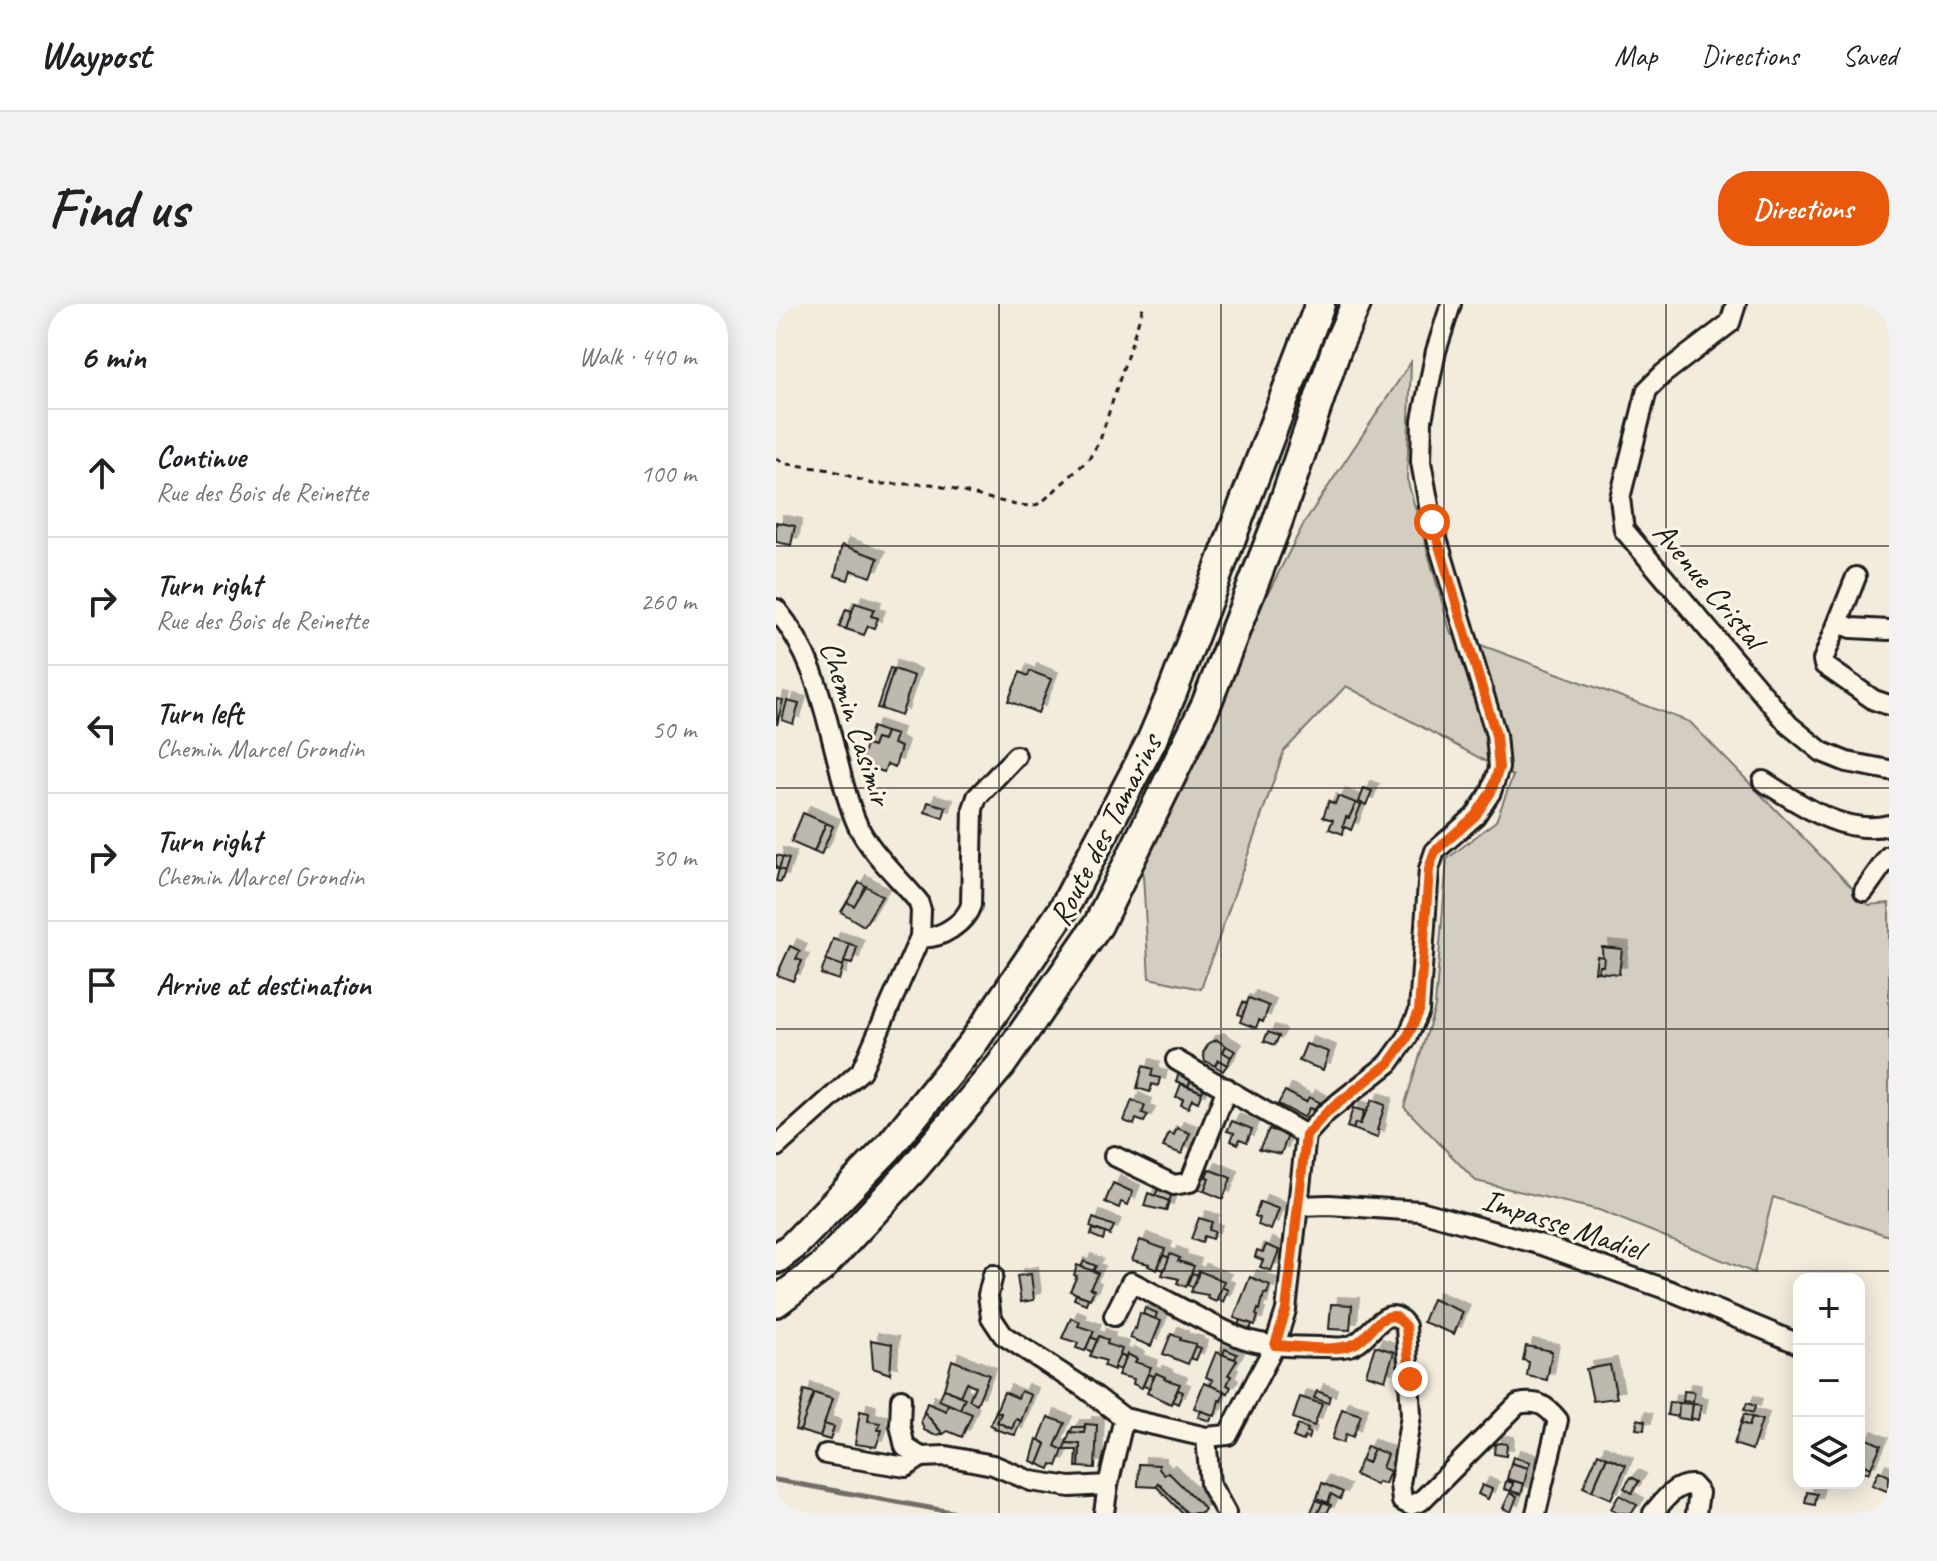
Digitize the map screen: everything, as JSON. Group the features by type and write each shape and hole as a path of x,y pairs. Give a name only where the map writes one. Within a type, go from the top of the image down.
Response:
{"highway":[{"name":"Route des Tamarins","path":"776,1259 793,1246 888,1148 973,1043 1063,910 1151,742 1172,693 1320,304"},
{"name":"Route des Tamarins","path":"776,1302 821,1268 924,1157 1001,1065 1098,925 1206,705 1277,523 1337,347 1356,304"}],"street":[{"path":"993,1275 988,1295 991,1317 1003,1335 1086,1389 1124,1418 1206,1437 1228,1435 1275,1345 1286,1310 1306,1135 1327,1112 1389,1063 1407,1038 1419,1011 1429,869 1435,851 1475,816 1491,792 1499,768 1496,735 1432,522 1421,462 1422,420 1436,351 1451,304"},
{"name":"Avenue Cristal","path":"1736,304 1730,323 1647,390 1620,498 1624,530 1789,725 1822,752 1847,762 1889,770"},
{"path":"1856,577 1823,660 1824,665 1874,700 1889,705"},
{"name":"Chemin Casimir","path":"776,609 801,645 814,672 844,786 860,830 918,901 921,910 920,937"},
{"path":"1839,623 1852,628 1889,630"},
{"path":"776,1147 861,1071 920,937 936,935 968,914 971,905 973,809 977,797 1016,756"},
{"path":"1763,781 1811,811 1853,826 1889,825"},
{"path":"1864,891 1889,856"},
{"path":"1176,1060 1306,1135"},
{"path":"1114,1156 1174,1185 1190,1182 1227,1088"},
{"name":"Impasse Madiel","path":"1298,1206 1420,1211 1542,1245 1671,1291 1793,1342"},
{"path":"1114,1316 1131,1282 1243,1338 1275,1345 1342,1348 1358,1343 1387,1316 1402,1320 1406,1326 1411,1415 1400,1484 1402,1501 1410,1505 1421,1501 1518,1404 1535,1401 1548,1408 1558,1420 1536,1513"},
{"path":"901,1399 900,1425 905,1447 921,1457 968,1459 993,1465 1031,1481 1070,1487 1108,1485"},
{"path":"1104,1513 1124,1418"},
{"path":"1206,1437 1210,1484 1226,1513"},
{"path":"826,1454 906,1467 921,1457"},
{"path":"1653,1513 1683,1485 1692,1485 1699,1493 1696,1513"}],"path":[{"path":"776,459 788,464 839,472 873,484 931,484 1016,505 1034,506 1089,459 1100,440 1144,304"}],"shaded area":[{"path":"1411,362 1407,479 1451,634 1690,722 1869,905 1889,903 1889,1236 1773,1197 1754,1273 1599,1210 1476,1181 1404,1107 1435,1007 1447,859 1496,821 1513,776 1346,686 1284,751 1201,989 1149,978 1141,841 1304,523"}],"building":[{"path":"776,522 795,526 791,545 776,542"},
{"path":"842,545 878,558 871,577 851,570 848,580 835,576"},
{"path":"855,603 874,609 871,616 878,618 874,628 868,626 864,635 846,629"},
{"path":"846,609 852,611 846,629 839,627"},
{"path":"890,668 894,669 881,709 877,708"},
{"path":"894,669 914,676 901,716 881,709"},
{"path":"1030,671 1051,679 1038,713 1008,701 1020,672 1028,676"},
{"path":"777,699 783,700 777,725 776,702"},
{"path":"787,701 799,704 793,724 782,720"},
{"path":"872,727 886,732 883,741 876,739 873,747 866,745"},
{"path":"886,732 896,735 893,744 901,747 895,767 887,764 884,772 860,764 866,745 873,747 876,739 883,741"},
{"path":"1364,788 1372,791 1366,805 1359,802"},
{"path":"1338,796 1356,803 1349,818 1346,817 1343,834 1329,829 1333,820 1323,817 1329,801 1335,804"},
{"path":"928,802 946,807 943,818 925,812"},
{"path":"1356,803 1361,805 1351,830 1343,826"},
{"path":"803,813 826,823 814,852 791,842"},
{"path":"826,823 833,826 821,855 814,852"},
{"path":"776,855 783,857 779,869 776,868"},
{"path":"783,857 789,859 785,871 779,869"},
{"path":"779,869 785,871 781,882 776,881"},
{"path":"859,882 866,886 854,906 847,902"},
{"path":"866,886 882,896 864,926 841,912 847,902 854,906"},
{"path":"833,939 850,944 843,966 826,960"},
{"path":"850,944 857,947 852,964 844,962"},
{"path":"790,946 800,951 796,959 802,961 793,981 777,975"},
{"path":"1602,947 1622,949 1619,974 1598,972 1599,966 1603,966"},
{"path":"1597,956 1604,957 1603,966 1595,972"},
{"path":"826,960 843,966 839,980 821,974"},
{"path":"1249,998 1269,1006 1263,1022 1259,1020 1256,1028 1240,1022"},
{"path":"1243,1002 1247,1004 1242,1016 1238,1014"},
{"path":"1268,1032 1279,1036 1275,1045 1264,1041"},
{"path":"1217,1040 1226,1046 1223,1052 1231,1057 1227,1065 1218,1060 1215,1066 1205,1061 1203,1053 1209,1043"},
{"path":"1306,1044 1329,1052 1323,1070 1299,1061"},
{"path":"1226,1046 1235,1051 1231,1057 1223,1052"},
{"path":"1218,1060 1227,1065 1223,1071 1215,1066"},
{"path":"1143,1066 1153,1069 1151,1076 1160,1078 1158,1086 1152,1084 1150,1092 1137,1088"},
{"path":"1179,1073 1192,1078 1188,1086 1176,1081"},
{"path":"1192,1078 1206,1083 1202,1092 1188,1086"},
{"path":"1181,1084 1202,1092 1198,1102 1192,1099 1188,1108 1181,1105 1183,1099 1176,1097"},
{"path":"1285,1091 1306,1102 1309,1097 1319,1102 1315,1110 1309,1108 1304,1118 1278,1104"},
{"path":"1132,1100 1145,1106 1142,1113 1148,1115 1144,1122 1136,1119 1134,1125 1124,1121"},
{"path":"1372,1100 1385,1105 1377,1138 1353,1129 1355,1123 1360,1124"},
{"path":"1353,1108 1364,1111 1360,1124 1355,1123 1353,1129 1347,1127"},
{"path":"1232,1121 1252,1129 1247,1142 1240,1139 1238,1144 1231,1141 1234,1133 1227,1131"},
{"path":"1177,1128 1190,1133 1182,1154 1163,1147 1169,1133 1174,1135"},
{"path":"1269,1129 1288,1135 1281,1154 1259,1149"},
{"path":"1209,1169 1231,1178 1223,1199 1204,1191"},
{"path":"1204,1176 1209,1178 1204,1191 1198,1189"},
{"path":"1113,1183 1133,1192 1128,1205 1121,1202 1119,1208 1105,1202"},
{"path":"1158,1189 1172,1194 1169,1201 1155,1196"},
{"path":"1148,1193 1169,1201 1166,1211 1144,1206"},
{"path":"1260,1202 1279,1209 1271,1230 1258,1225 1260,1218 1255,1216"},
{"path":"1093,1218 1114,1226 1110,1235 1090,1227"},
{"path":"1199,1218 1212,1222 1209,1230 1215,1232 1212,1239 1204,1236 1202,1243 1191,1239"},
{"path":"1093,1229 1105,1233 1103,1240 1091,1235"},
{"path":"1140,1240 1165,1249 1157,1270 1149,1264 1132,1260"},
{"path":"1266,1245 1279,1250 1271,1271 1260,1267 1263,1260 1255,1257 1257,1250 1263,1252"},
{"path":"1170,1254 1180,1258 1178,1261 1194,1266 1186,1287 1177,1283 1179,1279 1162,1275"},
{"path":"1163,1255 1169,1258 1164,1270 1158,1268"},
{"path":"1084,1261 1096,1266 1093,1271 1081,1267"},
{"path":"1077,1265 1098,1273 1090,1288 1094,1290 1090,1299 1070,1291 1077,1276 1074,1275"},
{"path":"1199,1271 1224,1281 1216,1302 1207,1298 1208,1295 1191,1292"},
{"path":"1192,1273 1198,1275 1193,1287 1187,1285"},
{"path":"1031,1274 1034,1300 1021,1302 1017,1276"},
{"path":"1250,1277 1270,1285 1258,1309 1255,1325 1234,1318"},
{"path":"1222,1287 1228,1290 1223,1302 1217,1299"},
{"path":"1076,1294 1088,1298 1086,1304 1074,1299"},
{"path":"1432,1299 1463,1312 1454,1334 1423,1322"},
{"path":"1331,1304 1352,1305 1350,1330 1329,1329"},
{"path":"1145,1308 1157,1313 1155,1319 1143,1314"},
{"path":"1140,1313 1161,1321 1151,1346 1130,1338"},
{"path":"1071,1318 1080,1322 1078,1326 1094,1331 1085,1351 1076,1348 1078,1343 1062,1338"},
{"path":"1240,1320 1252,1324 1250,1331 1238,1326"},
{"path":"1171,1334 1196,1344 1188,1364 1163,1354"},
{"path":"1099,1336 1108,1340 1107,1344 1122,1349 1114,1370 1104,1366 1106,1361 1090,1356"},
{"path":"1091,1337 1097,1340 1092,1352 1086,1349"},
{"path":"871,1340 892,1344 890,1374 873,1368"},
{"path":"1195,1346 1201,1348 1196,1360 1190,1358"},
{"path":"1375,1346 1394,1352 1385,1380 1366,1374"},
{"path":"1526,1346 1552,1351 1547,1380 1527,1376 1529,1362 1523,1360"},
{"path":"1225,1349 1237,1354 1235,1359 1223,1355"},
{"path":"1216,1352 1237,1360 1228,1375 1231,1376 1227,1385 1231,1387 1228,1393 1210,1386 1213,1380 1206,1377"},
{"path":"1127,1354 1137,1359 1135,1362 1151,1367 1142,1388 1133,1384 1134,1379 1118,1375"},
{"path":"1120,1355 1126,1358 1120,1370 1114,1367"},
{"path":"952,1360 989,1375 977,1404 969,1400 975,1386 966,1382 960,1396 944,1389"},
{"path":"1610,1365 1617,1398 1593,1401 1586,1369"},
{"path":"1156,1373 1180,1384 1171,1404 1147,1393"},
{"path":"1148,1374 1154,1376 1149,1388 1143,1386"},
{"path":"1204,1383 1225,1391 1215,1416 1194,1408"},
{"path":"944,1389 965,1398 960,1409 939,1400"},
{"path":"804,1390 814,1393 800,1431 795,1430"},
{"path":"1178,1390 1183,1392 1178,1404 1172,1401"},
{"path":"1021,1391 1031,1395 1021,1421 1016,1419 1012,1429 997,1422 1001,1413 996,1411 1004,1392 1018,1398"},
{"path":"1317,1391 1330,1396 1328,1403 1314,1398"},
{"path":"1684,1391 1694,1392 1693,1402 1683,1401"},
{"path":"814,1393 832,1399 820,1437 800,1431"},
{"path":"1300,1397 1322,1404 1314,1426 1293,1418"},
{"path":"1669,1402 1679,1403 1678,1417 1667,1415"},
{"path":"927,1403 946,1411 948,1404 972,1414 962,1437 948,1431 943,1434 924,1412"},
{"path":"1679,1403 1693,1404 1691,1420 1678,1418"},
{"path":"1747,1403 1755,1406 1753,1413 1744,1410"},
{"path":"1693,1404 1701,1405 1698,1420 1691,1418"},
{"path":"1342,1409 1361,1415 1353,1437 1346,1434 1343,1443 1332,1439"},
{"path":"860,1411 869,1413 868,1421 880,1423 878,1430 882,1430 876,1447 855,1444"},
{"path":"996,1411 1001,1413 997,1422 1012,1429 1016,1419 1021,1421 1015,1435 990,1425"},
{"path":"1201,1411 1213,1415 1210,1421 1198,1417"},
{"path":"924,1412 943,1434 934,1435 924,1430 921,1421"},
{"path":"1744,1414 1752,1417 1749,1426 1741,1423"},
{"path":"1048,1417 1065,1423 1055,1446 1063,1450 1057,1466 1052,1464 1050,1469 1038,1464 1046,1444 1039,1440"},
{"path":"1752,1417 1762,1420 1752,1450 1734,1444 1741,1423 1749,1426"},
{"path":"1638,1419 1645,1421 1644,1430 1636,1429"},
{"path":"824,1424 834,1427 830,1440 820,1437"},
{"path":"1085,1424 1097,1425 1095,1468 1079,1467 1080,1444 1066,1443 1070,1432 1084,1433"},
{"path":"1298,1425 1308,1429 1308,1439 1305,1437 1303,1441 1293,1437"},
{"path":"1073,1427 1085,1427 1084,1433 1070,1432"},
{"path":"1865,1438 1881,1445 1871,1468 1865,1466"},
{"path":"1037,1439 1046,1444 1038,1464 1031,1461"},
{"path":"1066,1443 1080,1444 1079,1467 1076,1467 1077,1450 1063,1450"},
{"path":"1495,1444 1507,1444 1506,1456 1494,1454"},
{"path":"1367,1446 1374,1449 1368,1463 1361,1460"},
{"path":"1374,1449 1387,1454 1382,1468 1390,1471 1385,1484 1378,1482 1376,1485 1355,1475 1361,1460 1368,1463"},
{"path":"1598,1453 1607,1457 1592,1491 1583,1487"},
{"path":"1513,1457 1530,1462 1528,1468 1511,1463"},
{"path":"1607,1457 1626,1465 1611,1499 1592,1491"},
{"path":"1511,1463 1528,1468 1524,1484 1507,1479"},
{"path":"1139,1464 1159,1465 1164,1475 1168,1472 1205,1509 1202,1513 1187,1513 1158,1483 1157,1487 1138,1486"},
{"path":"1879,1471 1889,1476 1889,1492 1872,1485"},
{"path":"1631,1477 1639,1481 1632,1493 1624,1488"},
{"path":"1507,1479 1524,1484 1521,1494 1511,1491 1513,1483"},
{"path":"1506,1481 1513,1483 1511,1491 1504,1489"},
{"path":"1158,1483 1187,1513 1182,1513 1157,1487"},
{"path":"1322,1483 1343,1492 1340,1499 1331,1494 1328,1503 1317,1498"},
{"path":"1482,1485 1492,1489 1488,1499 1478,1494"},
{"path":"1807,1492 1817,1494 1815,1505 1805,1503"},
{"path":"1510,1493 1517,1496 1511,1512 1503,1508"},
{"path":"1619,1495 1637,1505 1632,1513 1617,1513 1611,1509"},
{"path":"1316,1500 1323,1503 1318,1513 1313,1513 1311,1512"},
{"path":"1323,1502 1331,1505 1327,1513 1318,1513"}],"waterway":[{"path":"776,1480 957,1513"}],"route":[{"path":"1410,1379 1406,1326 1395,1316 1380,1320 1358,1343 1342,1348 1275,1345 1286,1310 1306,1135 1327,1112 1389,1063 1407,1038 1419,1011 1429,869 1435,851 1475,816 1491,792 1499,768 1496,735 1432,522"}]}
